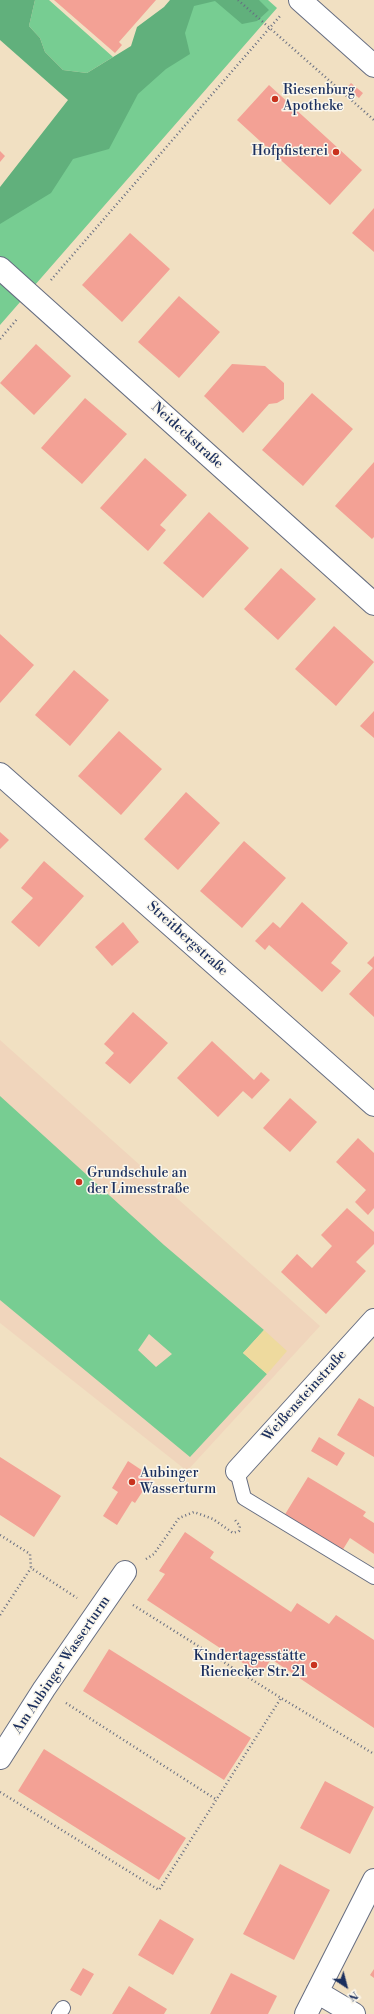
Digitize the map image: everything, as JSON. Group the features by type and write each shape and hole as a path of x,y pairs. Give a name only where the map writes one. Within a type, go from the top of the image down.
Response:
{"street":[{"path":"292,6 374,66"},
{"name":"Neideckstraße","path":"0,268 374,604"},
{"name":"Streitbergstraße","path":"0,774 374,1105"},
{"name":"Weißensteinstraße","path":"237,1471 374,1320"},
{"name":"Am Aubinger Wasserturm","path":"0,1758 44,1689 125,1572"},
{"path":"306,2014 374,1880"},
{"path":"317,1992 354,2014"}],"lane":[{"path":"237,1471 244,1498 374,1577"}],"path":[{"path":"238,0 374,120"},
{"path":"0,339 269,28 292,6"},
{"path":"125,1572 154,1554 179,1518 194,1512 213,1520 233,1533 239,1531 240,1526 231,1515"},
{"path":"0,1535 30,1554 30,1568 0,1615"},
{"path":"30,1568 98,1612"},
{"path":"112,1591 281,1698 374,1754"},
{"path":"44,1689 217,1800"},
{"path":"0,1792 159,1890 281,1698"}],"shaded area":[{"name":"Grundschule an der Limesstraße","path":"0,1040 320,1326 187,1471 0,1323"}],"green space":[{"path":"0,0 35,0 29,26 40,38 45,52 63,70 87,73 131,46 137,27 164,7 170,0 259,0 269,10 257,21 242,24 215,1 194,6 185,33 190,54 166,69 138,94 109,149 73,159 51,193 0,224 0,187 68,100 0,40"},
{"path":"35,0 49,0 113,57 87,73 63,70 45,52 40,38 29,26"},
{"path":"184,0 268,0 277,8 0,325 0,211"},
{"name":"Grundschule an der Limesstraße","path":"0,1096 164,1245 264,1330 243,1353 267,1374 190,1457 0,1300","holes":["149,1334 172,1354 156,1367 138,1350"]}],"sand":[{"path":"264,1330 287,1351 267,1374 243,1353"}],"building":[{"path":"54,0 156,0 119,42 122,45 115,53"},
{"path":"351,83 363,93 359,98 347,88"},
{"path":"269,85 362,170 330,205 237,120"},
{"path":"0,151 5,156 0,162"},
{"path":"374,208 374,252 352,233"},
{"path":"130,233 170,269 122,322 82,285"},
{"path":"179,296 220,332 179,378 138,342"},
{"path":"36,344 71,376 34,415 0,383"},
{"path":"232,364 265,366 284,383 284,399 277,403 269,404 243,433 204,396"},
{"path":"312,393 353,429 303,486 262,450"},
{"path":"85,398 127,434 82,484 41,448"},
{"path":"145,458 187,495 160,525 166,530 148,551 100,508"},
{"path":"374,462 374,537 372,539 335,506"},
{"path":"209,512 249,548 203,598 163,563"},
{"path":"281,568 316,599 278,640 244,609"},
{"path":"334,626 374,662 336,706 295,669"},
{"path":"0,634 34,665 0,703"},
{"path":"74,670 109,700 70,746 35,715"},
{"path":"374,711 374,738 360,726"},
{"path":"119,731 162,769 121,815 78,776"},
{"path":"186,792 220,823 178,870 144,839"},
{"path":"0,832 9,840 0,849"},
{"path":"244,841 286,878 242,928 200,891"},
{"path":"44,861 84,896 39,947 11,922 33,898 21,888"},
{"path":"302,902 348,943 331,963 341,971 322,992 269,945 265,950 255,941 273,922 280,928"},
{"path":"123,922 139,942 112,966 95,947"},
{"path":"374,956 374,1017 349,994 373,968 367,963"},
{"path":"133,1012 168,1043 130,1084 105,1063 114,1053 104,1044"},
{"path":"212,1041 254,1080 261,1072 270,1080 252,1099 243,1091 218,1117 177,1078"},
{"path":"290,1098 317,1122 290,1152 263,1128"},
{"path":"358,1138 374,1153 374,1208 368,1215 355,1202 366,1190 336,1162"},
{"path":"347,1208 374,1232 374,1244 356,1262 366,1271 326,1314 281,1272 297,1254 312,1268 332,1246 321,1235"},
{"path":"359,1398 374,1407 374,1457 337,1435"},
{"path":"319,1437 345,1453 337,1466 311,1451"},
{"path":"0,1457 61,1496 34,1537 0,1515"},
{"name":"Aubinger Wasserturm","path":"128,1461 152,1477 135,1503 132,1501 117,1525 103,1516 118,1492 112,1488"},
{"path":"308,1477 366,1512 363,1516 374,1523 374,1554 350,1538 342,1551 284,1516"},
{"path":"185,1532 214,1552 210,1558 291,1612 297,1603 329,1624 336,1615 374,1640 374,1728 271,1659 261,1675 147,1600 165,1574 159,1571"},
{"path":"109,1649 251,1738 224,1780 83,1691"},
{"path":"44,1749 186,1838 159,1880 18,1791"},
{"path":"325,1781 374,1807 350,1854 300,1828"},
{"path":"280,1864 330,1890 294,1960 243,1934"},
{"path":"160,1919 194,1939 173,1975 138,1955"},
{"path":"83,1968 94,1974 81,1996 70,1990"},
{"path":"374,1969 374,1978 370,1975"},
{"path":"231,1973 277,1996 268,2014 210,2014"},
{"path":"129,1986 167,2009 164,2014 112,2014"}],"place":[{"name":"Riesenburg Apotheke","path":"275,99"},
{"name":"Hofpfisterei","path":"336,152"},
{"name":"Grundschule an der Limesstraße","path":"79,1182"},
{"name":"Aubinger Wasserturm","path":"132,1482"},
{"name":"Kindertagesstätte Rienecker Str. 21","path":"314,1665"}]}
